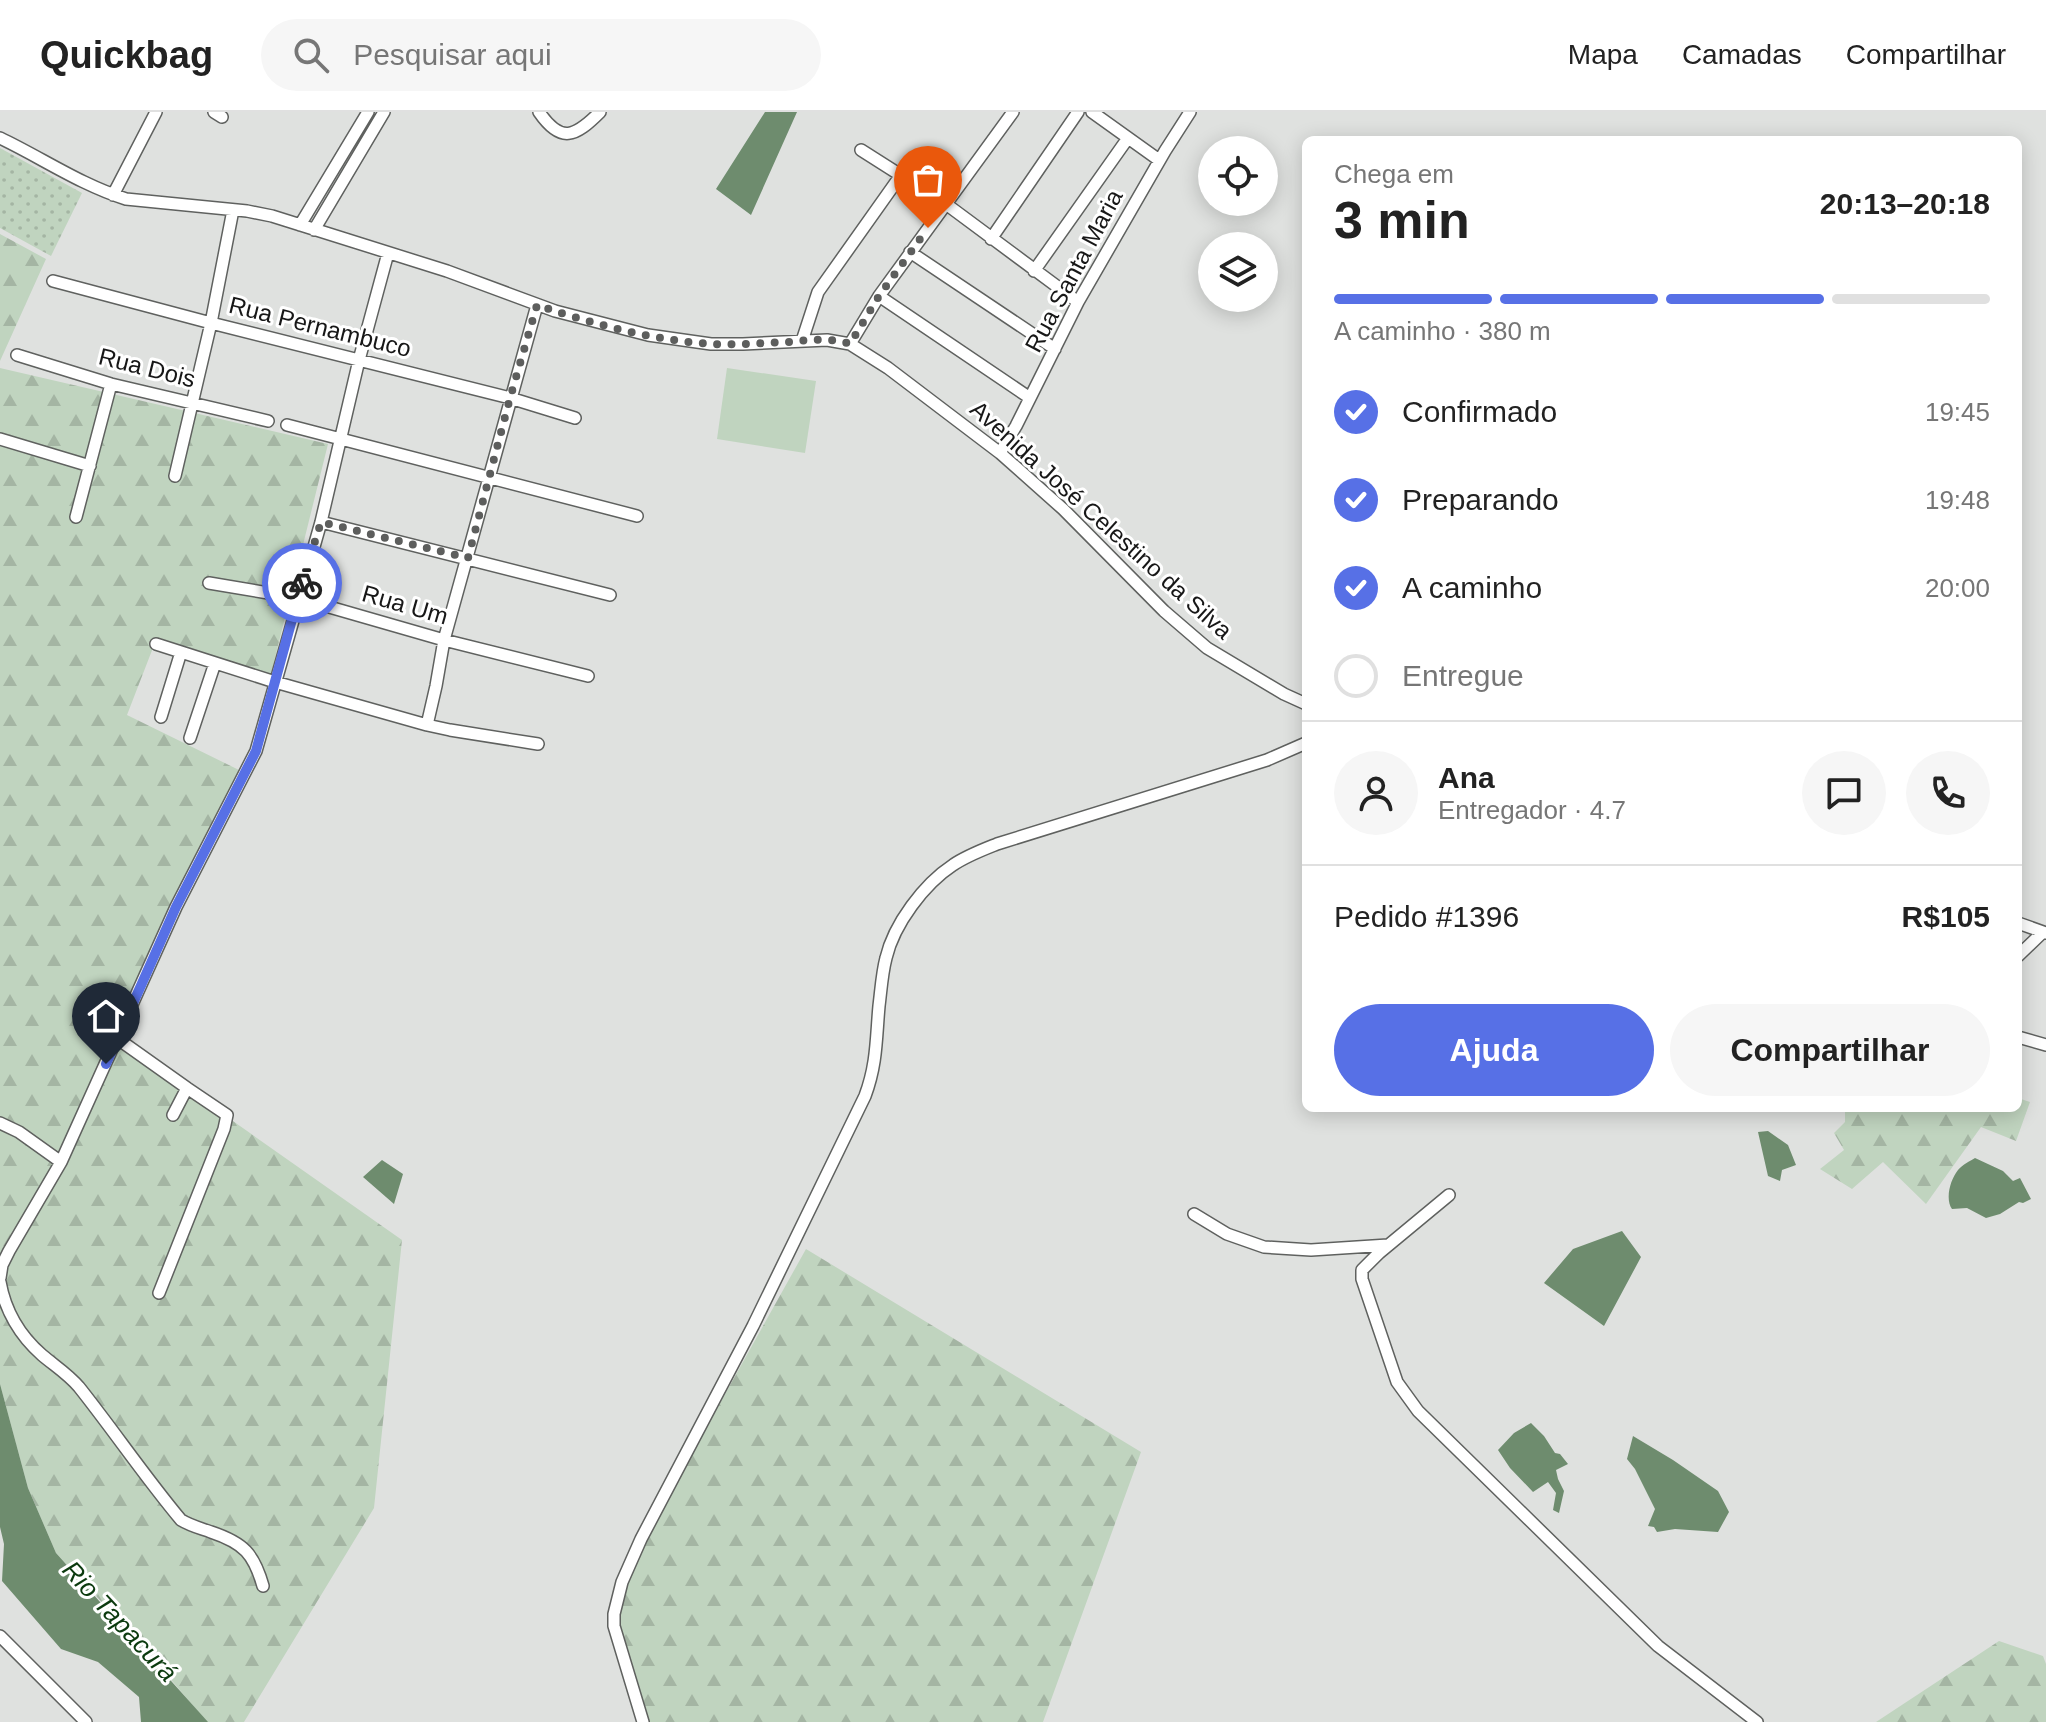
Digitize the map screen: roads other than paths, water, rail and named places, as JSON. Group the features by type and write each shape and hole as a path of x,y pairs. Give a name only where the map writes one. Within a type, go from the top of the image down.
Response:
{"street":[{"path":"113,195 156,112"},
{"path":"300,225 368,112"},
{"path":"314,230 384,112"},
{"path":"539,112 558,133 566,134 584,127 600,112"},
{"path":"850,344 879,296 1013,112"},
{"path":"991,239 1078,112"},
{"path":"1092,112 1159,160"},
{"name":"Rua Santa Maria","path":"1000,453 1078,302 1185,113"},
{"name":"Avenida José Celestino da Silva","path":"0,138 126,199 258,213 447,271 537,305 616,327 674,340 711,344 802,341 841,341 850,344 888,368 1000,453 1063,509 1149,596 1199,641 1302,702"},
{"path":"1034,271 1128,138"},
{"path":"861,150 946,204 1078,302"},
{"path":"802,341 818,292 901,175"},
{"path":"175,476 211,323 233,210"},
{"path":"910,252 1055,349"},
{"path":"263,1586 257,1564 248,1551 216,1534 189,1525 175,1513 69,1375 41,1354 16,1325 3,1301 0,1280 2,1265 61,1162 176,907 256,751 321,522 388,253"},
{"name":"Rua Pernambuco","path":"53,281 510,398 575,418"},
{"path":"879,296 1030,398"},
{"path":"427,725 444,640 537,305"},
{"name":"Rua Dois","path":"17,355 111,384 268,421"},
{"path":"76,517 111,384"},
{"path":"287,425 637,516"},
{"path":"0,439 90,466"},
{"path":"321,522 610,595"},
{"name":"Rua Um","path":"209,583 298,598 444,640 588,676"},
{"path":"156,644 427,725 538,744"},
{"path":"161,717 181,652"},
{"path":"190,738 215,663"},
{"path":"643,1722 614,1626 617,1597 641,1539 753,1326 865,1096 873,1072 886,957 896,929 933,881 978,851 1267,760 1302,745"},
{"path":"2022,925 2044,933 2022,952"},
{"path":"2022,1038 2046,1045"},
{"path":"118,1039 227,1115 159,1293"},
{"path":"173,1115 187,1088"},
{"path":"0,1123 19,1132 61,1162"},
{"path":"1449,1195 1362,1270 1362,1279 1397,1382 1412,1405 1658,1646 1757,1722"},
{"path":"1194,1214 1227,1234 1264,1247 1311,1250 1389,1245"},
{"path":"0,1636 86,1722"}],"water label":[{"name":"Rio Tapacurá","path":"120,1621"}]}
